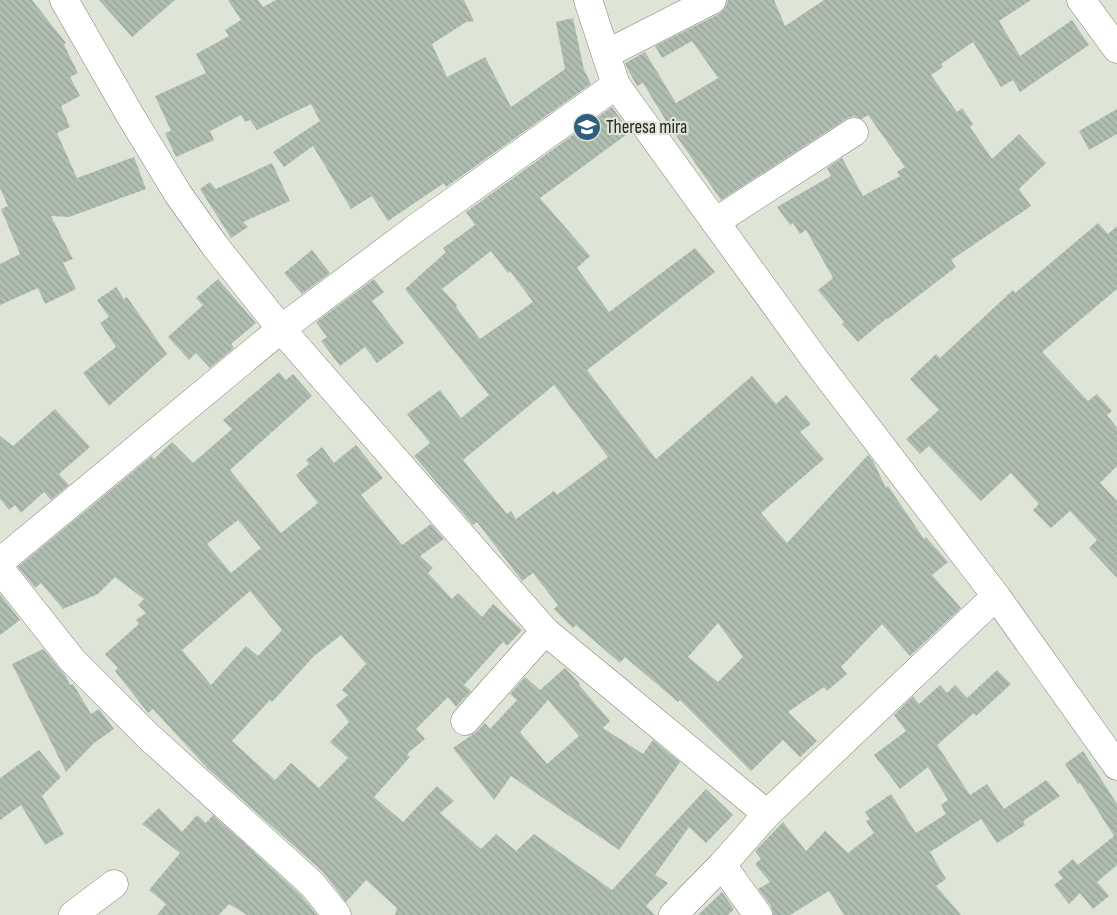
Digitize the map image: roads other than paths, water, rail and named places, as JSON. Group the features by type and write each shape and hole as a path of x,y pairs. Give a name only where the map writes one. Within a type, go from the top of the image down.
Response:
{"street":[{"path":"64,0 178,194 281,329 545,631 767,814"},
{"path":"588,0 616,86 816,361 996,596 1117,766"},
{"path":"606,54 712,0"},
{"path":"1081,0 1117,49"},
{"path":"0,562 281,329 416,228 616,86"},
{"path":"715,222 854,132"},
{"path":"0,569 72,660 148,736 312,884 337,915"},
{"path":"673,915 722,866 767,814 996,596"},
{"path":"465,721 545,631"},
{"path":"722,866 758,915"},
{"path":"72,915 114,884"}],"place":[{"name":"Theresa mira","path":"587,127"}]}
